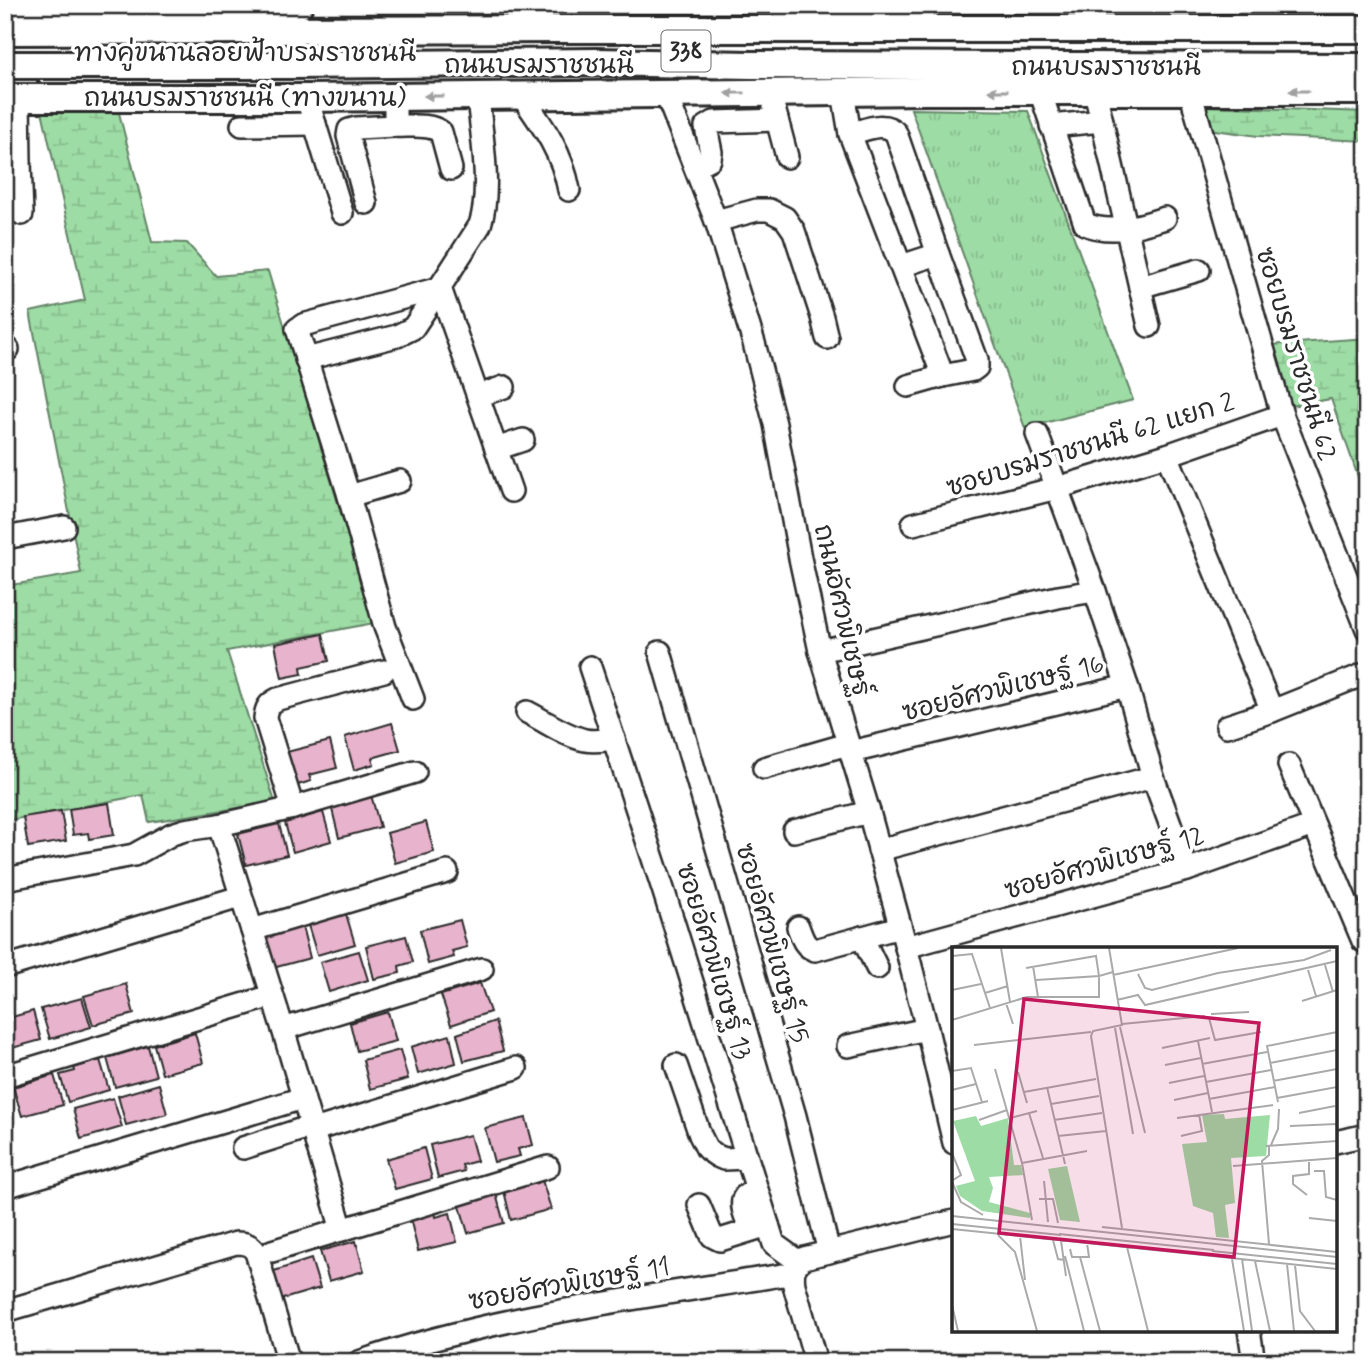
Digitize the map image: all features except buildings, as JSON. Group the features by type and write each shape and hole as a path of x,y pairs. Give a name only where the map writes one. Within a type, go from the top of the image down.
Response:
{"main road":[{"path":"5,10 219,11 299,5"},
{"path":"712,21 719,16 925,5"},
{"name":"ถนนบรมราชชนนี","path":"5,23 1367,22"},
{"name":"ทางคู่ขนานลอยฟ้าบรมราชชนนี","path":"5,31 1367,29"},
{"name":"ทางคู่ขนานลอยฟ้าบรมราชชนนี","path":"5,53 1367,50"},
{"name":"ถนนบรมราชชนนี","path":"5,65 596,62 1367,67"},
{"path":"751,65 926,91"},
{"path":"10,93 223,84 363,97"},
{"name":"ถนนบรมราชชนนี (ทางขนาน)","path":"10,93 307,98 926,91 1367,91"}],"street":[{"path":"1040,91 1084,224 1092,228 1127,230 1165,218"},
{"path":"1095,91 1149,326"},
{"name":"ซอยบรมราชชนนี 62","path":"1190,91 1282,415 1367,629"},
{"path":"843,92 850,134 943,376"},
{"path":"10,93 20,162 22,214"},
{"path":"769,93 787,157"},
{"name":"ถนนอัศวพิเชษฐ์","path":"666,94 716,221 754,343 775,424 820,651 869,812 952,1135"},
{"path":"521,95 561,157 569,190"},
{"path":"395,96 395,126"},
{"path":"306,359 397,336 413,328 440,288 480,225 485,211 478,96"},
{"path":"307,98 342,213"},
{"path":"696,166 710,159 706,127 714,122 777,120"},
{"path":"1051,126 1102,121"},
{"path":"242,125 315,124"},
{"path":"366,203 348,136 349,130 395,126 436,128 441,132 451,169"},
{"path":"850,134 881,126 892,128 896,133 977,360 977,367 972,370 908,386"},
{"path":"716,221 757,210 769,210 785,218 793,231 827,338"},
{"path":"901,266 938,254"},
{"path":"1140,287 1199,270"},
{"path":"413,699 385,627 349,496 297,329 440,288"},
{"path":"440,288 511,491"},
{"path":"478,396 504,387"},
{"name":"ซอยบรมราชชนนี 62 แยก 2","path":"913,524 1057,488 1167,456 1282,415"},
{"path":"1037,434 1095,591 1127,686 1153,777 1187,870"},
{"path":"496,449 523,440"},
{"path":"1167,456 1272,710"},
{"path":"349,496 400,481"},
{"path":"5,538 64,527"},
{"path":"820,651 1095,591"},
{"name":"ซอยอัศวพิเชษฐ์ 15","path":"660,652 795,1116 829,1252"},
{"name":"ซอยอัศวพิเชษฐ์ 13","path":"590,667 746,1158 755,1190 759,1228 796,1269"},
{"path":"293,808 265,718 266,709 278,699 384,671"},
{"path":"1227,726 1367,673"},
{"name":"ซอยอัศวพิเชษฐ์ 16","path":"764,768 1127,686"},
{"path":"527,712 583,740 614,739"},
{"path":"1289,765 1363,940"},
{"path":"5,879 134,855 172,834 185,830 293,808 415,772"},
{"path":"879,850 1153,777"},
{"path":"794,831 869,812"},
{"path":"219,825 342,1230"},
{"name":"ซอยอัศวพิเชษฐ์ 12","path":"798,927 805,945 815,950 862,937 903,937 1187,870 1314,825"},
{"path":"252,930 447,872"},
{"path":"5,967 240,897"},
{"path":"862,937 877,968"},
{"path":"283,1029 482,970"},
{"path":"5,1076 272,996"},
{"path":"848,1046 927,1029"},
{"path":"676,1065 707,1149 724,1159 746,1158"},
{"path":"243,1148 516,1068"},
{"path":"5,1187 303,1098"},
{"path":"1337,1142 1367,1135"},
{"path":"272,1251 548,1167"},
{"path":"699,1205 715,1239 720,1240 759,1228"},
{"path":"816,1362 796,1269 804,1258 952,1221"},
{"path":"5,1311 150,1267 243,1243 252,1246 256,1252 289,1362"},
{"name":"ซอยอัศวพิเชษฐ์ 11","path":"359,1362 459,1332 558,1311 782,1275 796,1269"},
{"path":"1248,1332 1254,1362"}],"green space":[{"path":"1204,106 1367,112 1367,141 1258,136 1208,129"},
{"path":"118,109 152,242 187,243 216,276 268,271 374,623 227,651 275,802 149,822 143,795 5,821 5,586 81,573 30,312 85,300 42,111"},
{"path":"911,109 1028,111 1133,400 1025,428"},
{"path":"1367,338 1367,503 1331,399 1290,406 1270,345"}]}
